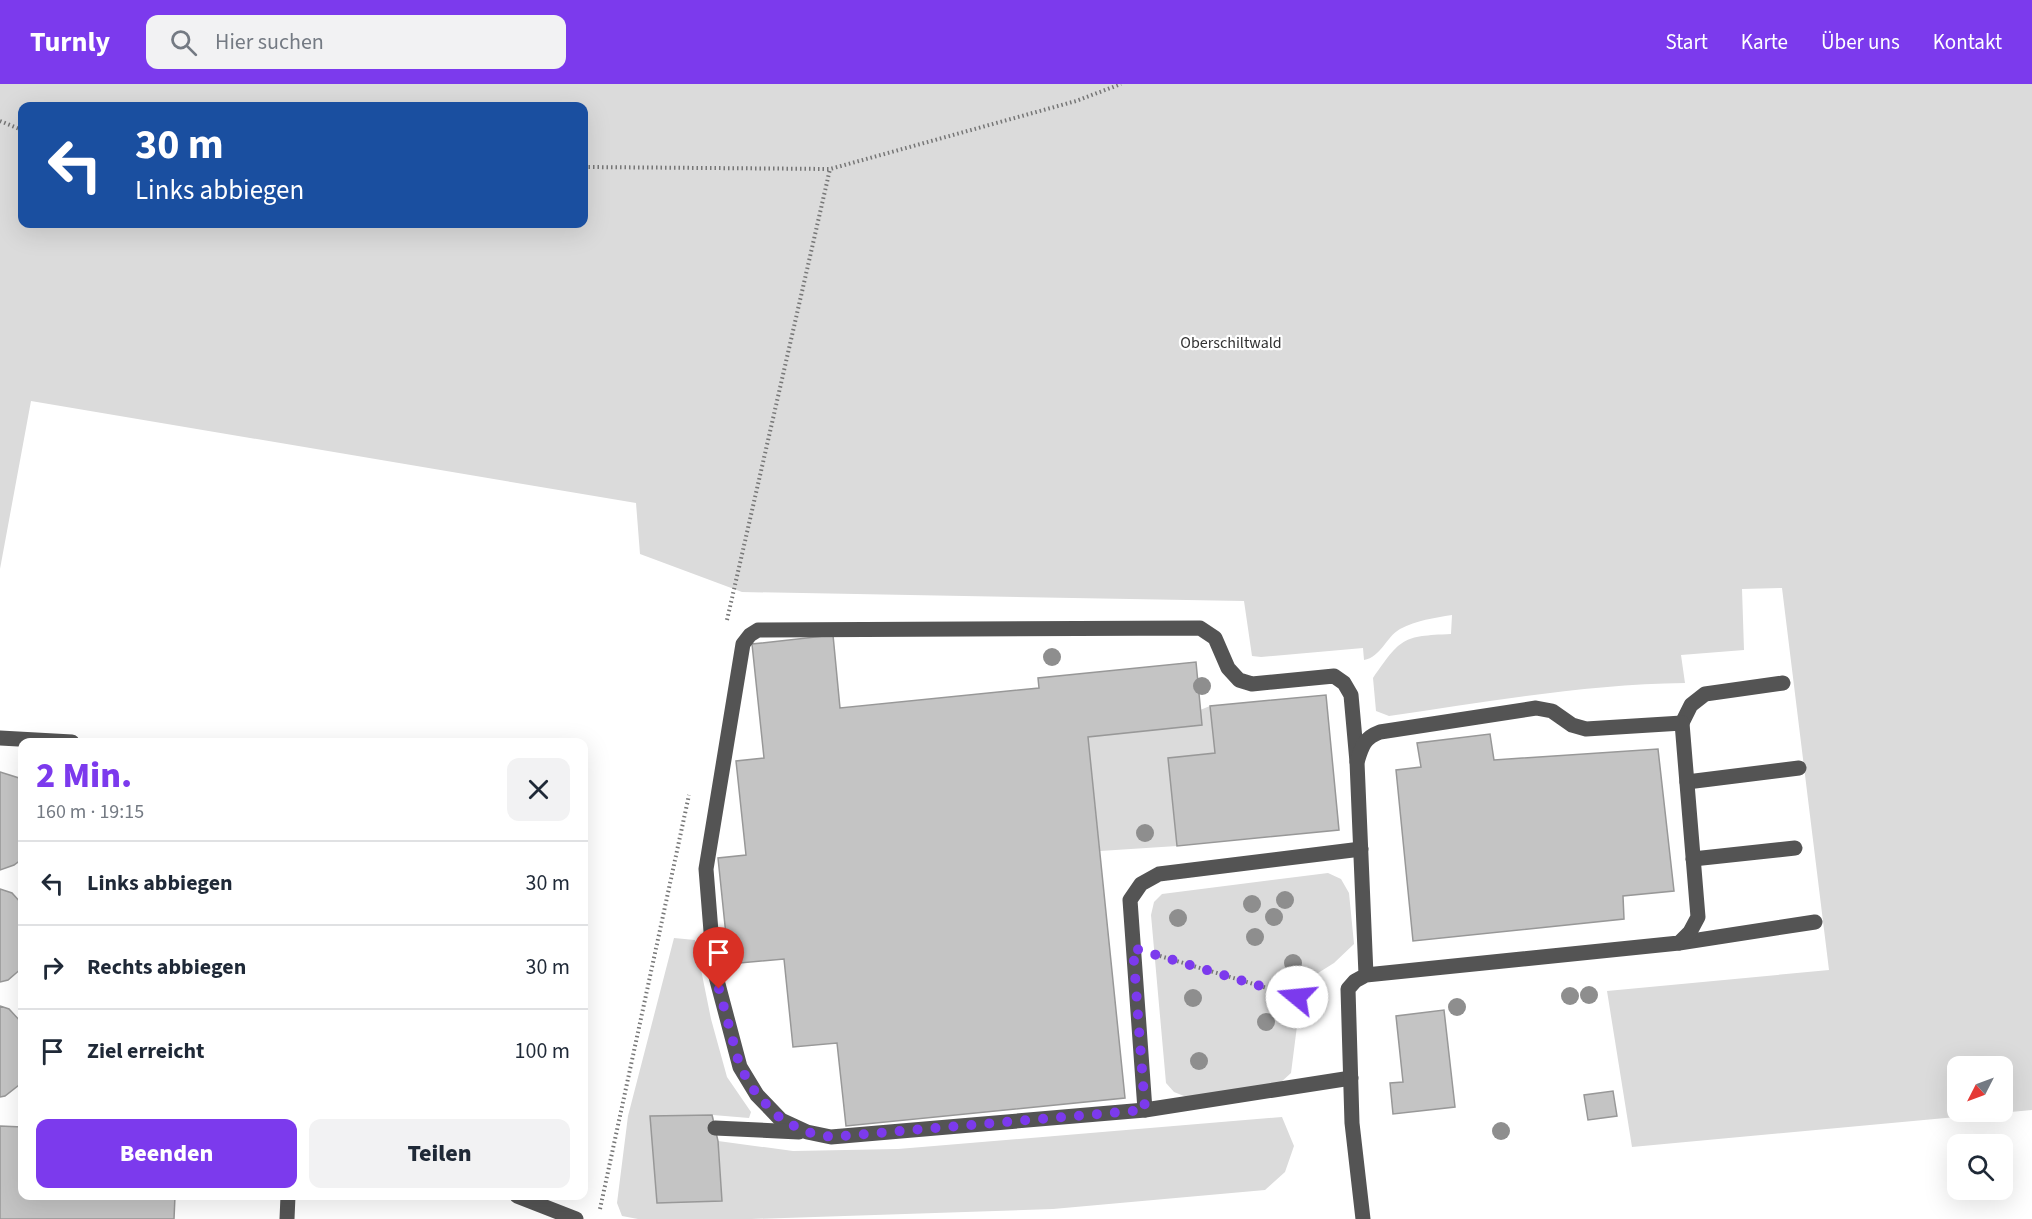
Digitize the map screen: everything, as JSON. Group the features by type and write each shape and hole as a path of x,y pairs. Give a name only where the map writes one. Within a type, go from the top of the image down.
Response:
{"lane":[{"path":"807,1132 782,1120 757,1095 740,1067 714,969 706,869 744,644 750,634 758,630 1200,628 1215,638 1228,668 1239,680 1252,684 1334,676 1344,683 1351,695 1357,762 1366,975"},
{"path":"1679,943 1690,932 1698,917 1682,723 1691,705 1705,694 1783,683"},
{"path":"1357,762 1363,745 1370,736 1380,732 1536,708 1552,711 1572,724 1586,729 1682,723"},
{"path":"0,738 18,739"},
{"path":"1687,782 1799,768"},
{"path":"1693,859 1795,848"},
{"path":"1145,1110 1130,900 1141,884 1159,874 1361,849"},
{"path":"1363,1219 1352,1123 1348,989 1355,981 1366,975 1679,943 1815,922"},
{"path":"715,1128 807,1132 831,1137 1145,1110 1351,1078"},
{"path":"287,1219 288,1200"},
{"path":"527,1200 576,1219"}],"path":[{"path":"588,167 830,169 1076,101 1121,84"},
{"path":"0,121 18,128"},
{"path":"1133,948 1297,997"}],"green space":[{"name":"Oberschiltwald","path":"0,84 2032,84 2032,1110 2013,1112 2013,1056 1947,1056 1947,1118 1632,1147 1607,991 1829,970 1782,588 1742,589 1744,650 1681,655 1685,683 1574,690 1389,716 1376,711 1373,678 1390,655 1404,642 1422,636 1451,634 1452,615 1419,621 1400,629 1375,655 1364,660 1363,648 1261,657 1252,656 1244,601 742,592 640,554 636,503 31,401 0,569"},
{"path":"1210,706 1215,753 1168,758 1177,846 1100,851 1088,737 1202,725 1200,710"},
{"path":"1328,873 1341,879 1349,893 1354,944 1334,963 1310,978 1297,997 1297,1026 1291,1073 1280,1083 1189,1098 1174,1092 1166,1083 1151,915 1154,902 1162,894"},
{"path":"674,938 695,940 711,1019 727,1077 751,1112 749,1118 713,1115 718,1141 793,1151 898,1149 1282,1117 1294,1146 1285,1172 1265,1190 1053,1209 751,1219 638,1219 622,1216 617,1203 628,1116"}],"building":[{"path":"833,635 840,708 1039,688 1038,678 1196,662 1202,725 1088,737 1125,1098 846,1126 837,1043 793,1047 784,959 729,964 718,858 746,855 736,761 764,758 752,644"},
{"path":"1326,695 1339,830 1177,846 1168,758 1215,753 1210,706"},
{"path":"1490,734 1494,760 1658,749 1674,891 1623,896 1624,919 1413,941 1396,770 1421,767 1417,743"},
{"path":"0,772 18,778 18,862 0,870"},
{"path":"0,889 12,893 18,900 18,971 8,980 0,982"},
{"path":"0,1006 9,1009 18,1019 18,1086 0,1097"},
{"path":"1444,1010 1455,1107 1393,1114 1390,1083 1403,1082 1396,1016"},
{"path":"1613,1091 1617,1116 1588,1120 1584,1095"},
{"path":"712,1115 718,1141 722,1201 657,1203 650,1116"},
{"path":"0,1126 18,1127 18,1200 175,1200 174,1219 0,1219"}],"route":[{"path":"719,989 740,1067 757,1095 782,1120 807,1132 831,1137 1145,1110 1133,948 1297,997"}]}
